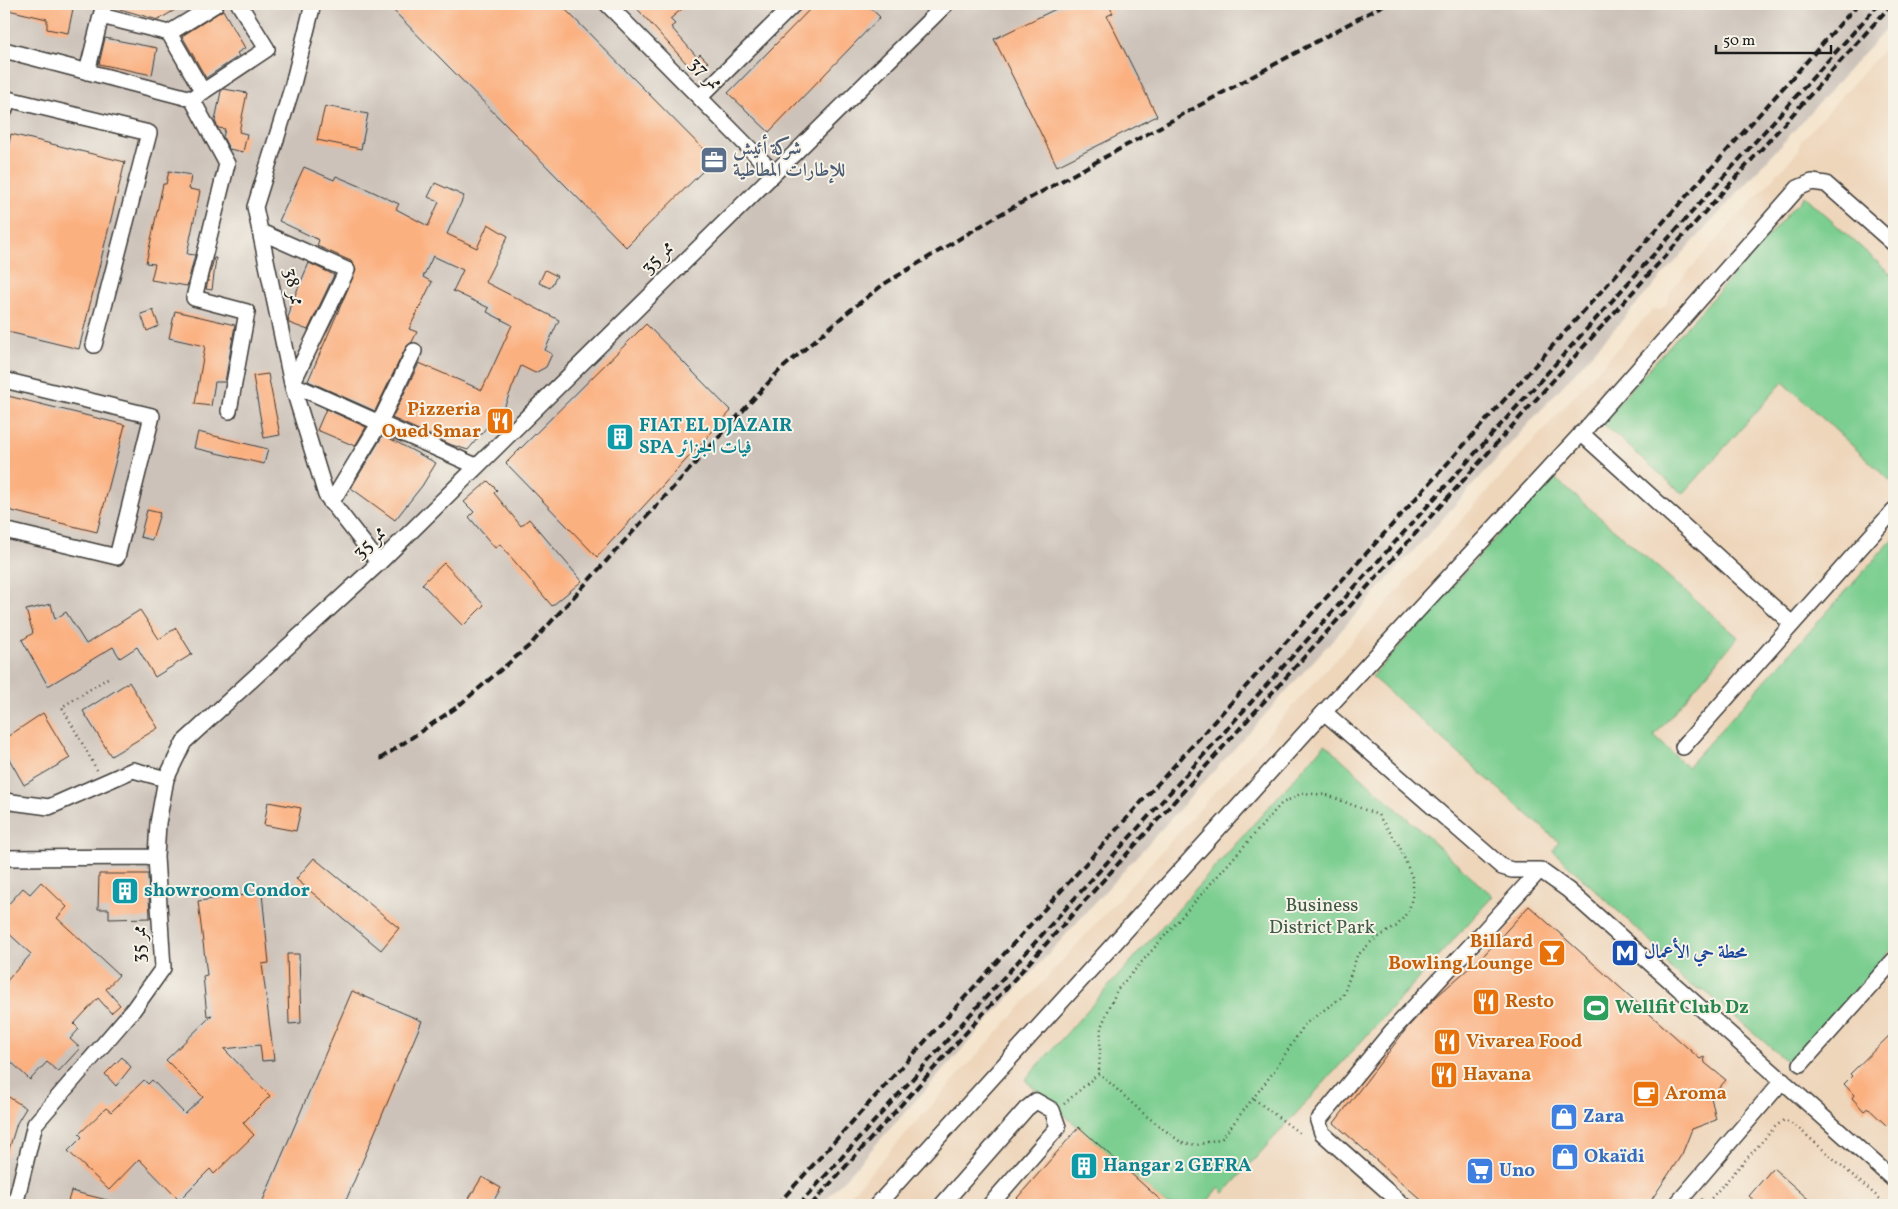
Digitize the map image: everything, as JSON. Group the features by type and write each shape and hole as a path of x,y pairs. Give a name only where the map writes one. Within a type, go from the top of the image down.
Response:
{"street":[{"path":"169,33 216,4"},
{"path":"4,50 87,72 197,95 267,49 239,4"},
{"name":"ممر 38","path":"313,4 292,88 255,207 292,384 326,495 378,563"},
{"name":"ممر 37","path":"607,4 774,173"},
{"path":"700,97 794,4"},
{"name":"ممر 35","path":"15,1205 35,1124 133,1010 163,968 156,857 158,823 166,779 184,742 378,563 774,173 938,6"},
{"path":"87,72 103,10 169,33 227,164 194,298 247,312 229,411"},
{"path":"4,112 8,99 149,133 94,345"},
{"path":"877,1205 1324,712 1581,434 1798,188 1812,182 1826,184 1894,244"},
{"path":"261,232 347,270 292,384 476,466"},
{"path":"331,503 379,424 414,351"},
{"path":"4,380 152,416 116,557 4,530"},
{"path":"1581,434 1792,624"},
{"path":"1683,747 1894,510"},
{"path":"1324,712 1502,867 1512,870 1540,870 1568,890 1894,1180"},
{"path":"4,800 49,808 133,770 166,779"},
{"path":"4,858 156,857"},
{"path":"1403,1205 1322,1133 1317,1125 1319,1116 1392,1031 1540,870"},
{"path":"1801,1064 1894,960"},
{"path":"1676,1205 1783,1080"},
{"path":"942,1205 1026,1109 1036,1101 1053,1113 1058,1127 990,1205"}],"path":[{"path":"104,783 62,706 111,676"},
{"path":"1053,1113 1099,1073 1101,1027 1117,990 1281,804 1302,793 1327,795 1378,815 1402,852 1413,880 1413,893 1409,910 1396,926 1372,941 1357,956 1343,996 1305,1024 1254,1099 1222,1138 1197,1145 1182,1144 1145,1115 1099,1073"},
{"path":"1254,1099 1302,1135"},
{"path":"1690,1190 1706,1204 1775,1127 1784,1120 1797,1127 1887,1205"}],"shaded area":[{"path":"4,4 1894,4 1894,20 821,1205 4,1205"},
{"path":"1894,38 1894,1205 841,1205 1653,309 1661,310 1667,303 1671,290 1797,152 1801,141"}],"green space":[{"path":"1804,196 1894,277 1894,484 1783,382 1683,494 1601,422"},
{"path":"1551,475 1738,637 1654,736 1687,767 1894,538 1894,946 1790,1064 1704,990 1691,985 1678,976 1667,964 1661,951 1553,851 1559,842 1372,677"},
{"name":"Business District Park","path":"1325,744 1493,896 1224,1193 1219,1188 1204,1205 1166,1205 1025,1080"}],"building":[{"path":"4,4 74,4 68,33 47,29 47,19 4,9"},
{"path":"114,4 185,4 158,20 113,7"},
{"path":"387,4 560,4 714,160 626,247"},
{"path":"633,4 688,4 670,19 675,24 671,27 697,57 700,54 708,62 696,74"},
{"path":"815,4 866,4 880,17 769,132 728,93"},
{"path":"1066,4 1108,4 1113,13 1107,16 1157,116 1057,166 994,39"},
{"path":"223,10 245,48 237,53 239,56 206,78 182,36"},
{"path":"105,38 157,48 152,75 99,64"},
{"path":"224,89 247,93 239,132 247,134 243,152 229,149 223,137 225,129 218,128 215,121 221,91"},
{"path":"325,106 368,114 361,149 317,140"},
{"path":"11,134 125,162 79,349 4,331 4,166"},
{"path":"304,167 334,180 336,176 399,204 396,209 428,226 439,202 428,197 435,183 464,196 447,234 477,248 488,224 508,236 485,282 559,320 545,350 552,354 546,367 535,373 521,366 505,405 468,450 452,445 392,418 419,363 482,390 512,325 487,312 489,308 453,291 463,270 433,256 423,277 432,282 409,329 417,332 412,342 406,347 375,411 308,381 356,270 351,261 317,246 319,240 279,221"},
{"path":"169,171 191,175 189,189 200,191 187,254 195,255 187,286 151,280 155,264 146,263 163,184 166,184"},
{"path":"214,258 216,258 212,290 206,289"},
{"path":"309,263 334,275 308,330 289,323 288,317 291,309 289,309"},
{"path":"545,270 557,276 550,288 539,283"},
{"path":"153,310 159,326 147,331 141,314"},
{"path":"175,311 235,325 225,382 215,382 211,406 195,404 205,346 169,338"},
{"name":"FIAT EL DJAZAIR SPA فيات الجزائر","path":"646,324 731,411 597,557 506,463"},
{"path":"268,374 280,435 264,438 253,376"},
{"path":"4,395 125,425 97,532 4,509"},
{"path":"326,409 366,427 355,446 317,430"},
{"path":"198,432 268,449 264,464 194,448"},
{"path":"383,435 436,463 422,486 395,520 351,488"},
{"path":"488,481 497,490 494,493 521,526 529,519 582,581 552,606 500,544 495,548 469,517 474,512 464,502"},
{"path":"147,510 160,513 152,540 140,537"},
{"path":"444,563 484,605 463,626 422,584"},
{"path":"51,604 55,619 66,612 86,644 140,610 159,639 176,628 192,654 155,677 137,647 120,658 113,647 48,686 22,640 33,633 26,610"},
{"path":"129,682 158,728 111,756 83,711"},
{"path":"43,713 70,758 24,785 4,750 4,739"},
{"path":"268,802 301,808 296,831 264,825"},
{"path":"314,858 399,928 381,950 296,879"},
{"name":"showroom Condor","path":"99,874 148,874 150,918 109,919 109,909 98,909"},
{"path":"41,882 67,907 57,918 119,975 106,989 120,1005 111,1013 98,998 74,1024 79,1029 70,1039 80,1048 58,1072 47,1062 30,1080 4,1055 4,984 31,954 4,929 4,909 23,888 30,894"},
{"path":"262,893 269,963 262,964 274,1060 262,1061 260,1045 224,1049 270,1096 243,1123 254,1135 214,1174 210,1169 179,1200 139,1159 109,1190 68,1151 82,1137 79,1134 106,1108 111,1112 144,1080 148,1084 152,1080 185,1114 203,1097 166,1060 212,1015 207,1016 203,976 207,975 198,901"},
{"path":"1529,906 1700,1059 1704,1057 1705,1063 1726,1080 1711,1097 1716,1120 1692,1129 1682,1154 1648,1205 1427,1205 1334,1123 1407,1028 1436,997 1485,954"},
{"path":"287,954 299,954 301,1023 289,1024"},
{"path":"352,991 422,1021 344,1205 261,1205"},
{"path":"1894,1031 1894,1119 1887,1126 1868,1108 1864,1111 1852,1098 1854,1095 1844,1084 1852,1076 1850,1074"},
{"path":"122,1057 131,1067 116,1086 105,1074"},
{"path":"4,1094 26,1108 17,1123 7,1156 4,1156"},
{"name":"Hangar 2 GEFRA","path":"1079,1127 1166,1205 1011,1205"},
{"path":"1773,1168 1815,1205 1759,1205 1749,1196"},
{"path":"482,1177 501,1188 491,1205 465,1205"},
{"path":"71,1191 111,1201 111,1205 67,1205"}],"railway":[{"path":"380,759 457,707 530,645 779,371 884,284 999,215 1385,4"},
{"path":"777,1205 1438,474 1858,4"},
{"path":"799,1205 1879,4"},
{"path":"811,1205 1892,4"}],"place":[{"name":"شركة أئيش للإطارات المطاطية","path":"714,160"},
{"name":"Pizzeria Oued Smar","path":"500,421"},
{"name":"FIAT EL DJAZAIR SPA فيات الجزائر","path":"620,437"},
{"name":"showroom Condor","path":"125,891"},
{"name":"Billard Bowling Lounge","path":"1552,953"},
{"name":"محطة حي الأعمال","path":"1625,953"},
{"name":"Resto","path":"1486,1002"},
{"name":"Wellfit Club Dz","path":"1596,1008"},
{"name":"Vivarea Food","path":"1447,1042"},
{"name":"Havana","path":"1444,1075"},
{"name":"Aroma","path":"1646,1094"},
{"name":"Zara","path":"1564,1117"},
{"name":"Okaïdi","path":"1565,1157"},
{"name":"Hangar 2 GEFRA","path":"1084,1166"},
{"name":"Uno","path":"1480,1171"}]}
